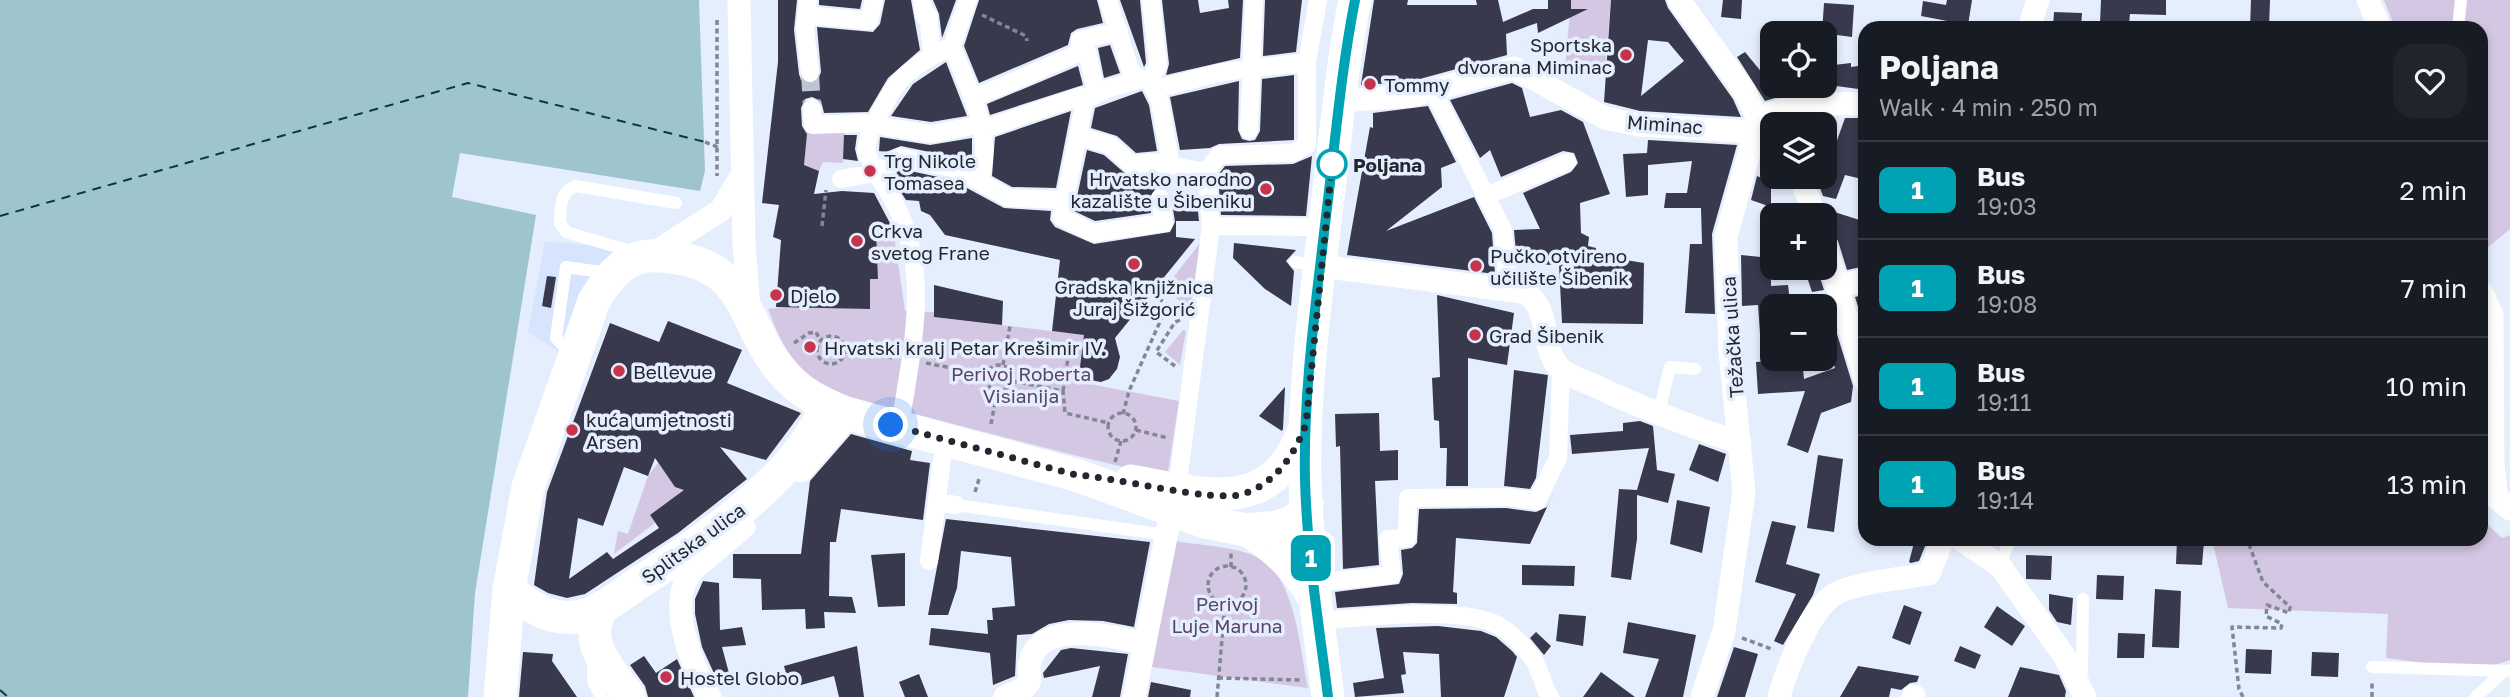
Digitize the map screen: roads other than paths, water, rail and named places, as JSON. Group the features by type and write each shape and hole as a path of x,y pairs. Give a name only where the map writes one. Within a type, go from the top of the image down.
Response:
{"main road":[{"path":"1315,688 1316,602 1304,519 1307,264 1339,101 1355,0"},
{"path":"500,697 509,589 528,487 594,301 621,265 647,255 676,257 707,266 735,289 780,370 799,389 836,409 1076,475 1235,495 1304,519"},
{"name":"Splitska ulica","path":"509,589 524,603 545,613 574,617 602,607 730,521 836,409"},
{"path":"1235,495 1253,489 1280,468 1296,449 1306,424"},
{"path":"1076,475 1169,524 1276,548 1292,563 1316,602"},
{"path":"1239,538 1304,519"},
{"path":"594,643 596,621 602,607"},
{"path":"503,645 512,637 534,629 574,632 594,643 629,697"}],"street":[{"path":"739,0 743,219 750,312"},
{"path":"810,73 805,29 807,8 869,21 874,0"},
{"path":"922,0 924,16 928,16 932,55"},
{"path":"1108,0 1132,72 1149,83"},
{"path":"1151,0 1158,65 1149,83 1164,160"},
{"path":"1254,0 1246,142 1249,156 1293,153 1307,145 1307,62 1318,0"},
{"path":"1679,0 1745,92 1760,126"},
{"path":"2031,21 2038,0"},
{"path":"2368,0 2377,21"},
{"path":"966,5 952,46 983,127 986,161 980,180"},
{"path":"1119,31 1080,40 1087,51 1091,96 1078,136 1061,217 1093,233 1164,223 1160,198"},
{"path":"902,413 917,361 918,311 906,226 895,199 875,173 866,150 873,124 884,101 898,82 908,71 932,55 952,46"},
{"path":"972,99 1002,89 1016,79 1079,53 1082,46"},
{"path":"813,117 931,134 983,127 1081,96 1149,83 1307,62"},
{"name":"Miminac","path":"1339,101 1411,96 1514,68 1605,118 1638,125 1760,131"},
{"path":"1433,91 1503,230 1508,288"},
{"name":"Miminac","path":"1784,112 1822,103 1858,104"},
{"path":"1078,136 1110,145 1132,165 1164,160 1206,172"},
{"name":"Težačka ulica","path":"1702,697 1724,631 1744,492 1730,352 1726,237 1760,137"},
{"path":"1179,474 1211,222 1206,172 1219,155 1246,142"},
{"path":"842,179 875,173 899,157 956,169 1009,198 1065,200"},
{"path":"1486,196 1567,162"},
{"path":"647,255 718,199 742,173"},
{"path":"718,199 743,219"},
{"path":"1211,222 1312,227"},
{"path":"1307,264 1508,288 1533,296 1543,313 1545,340 1561,369 1558,458 1536,501 1507,497 1408,498 1407,538 1388,539 1392,575 1316,602"},
{"path":"1837,280 1858,354"},
{"path":"1839,286 1858,282"},
{"path":"2488,306 2492,315 2492,455 2497,498 2510,509"},
{"path":"1561,369 1658,416 1740,443"},
{"path":"710,697 696,673 688,648 683,624 683,586 694,569 793,480 841,425 836,409"},
{"path":"929,561 942,460"},
{"path":"937,502 963,506"},
{"path":"1134,697 1169,524"},
{"path":"1779,697 1793,657 1818,612 1836,593 1929,574 1940,546"},
{"path":"1970,546 2000,566 2081,686"},
{"path":"1316,602 1403,616 1452,616 1480,620 1502,627 1535,663 1550,697"},
{"path":"1005,697 1023,691 1030,682 1034,653 1043,643 1058,636 1118,636 1143,644"}],"lane":[{"path":"2459,21 2461,0"},
{"path":"647,255 566,232 560,223 562,197 568,189 576,186 676,203"},
{"path":"1658,416 1670,367 1695,369"},
{"path":"963,506 1169,524"},
{"path":"2000,566 2007,546"},
{"path":"2081,686 2083,599"},
{"path":"594,643 593,681 601,697"},
{"path":"2372,667 2507,671"},
{"path":"2476,697 2507,671"}],"tunnel":[{"path":"810,73 812,108"}],"place":[{"name":"Sportska dvorana Miminac","path":"1626,55"},
{"name":"Tommy","path":"1370,84"},
{"name":"Poljana","path":"1332,164"},
{"name":"Trg Nikole Tomasea","path":"870,171"},
{"name":"Hrvatsko narodno kazalište u Šibeniku","path":"1266,189"},
{"name":"Crkva svetog Frane","path":"857,241"},
{"name":"Gradska knjižnica Juraj Šižgorić","path":"1134,264"},
{"name":"Pučko otvireno učilište Šibenik","path":"1476,266"},
{"name":"Djelo","path":"776,295"},
{"name":"Grad Šibenik","path":"1475,335"},
{"name":"Hrvatski kralj Petar Krešimir IV.","path":"810,347"},
{"name":"Bellevue","path":"619,371"},
{"name":"kuća umjetnosti Arsen","path":"572,430"},
{"name":"Hostel Globo","path":"666,677"}],"park label":[{"name":"Perivoj Roberta Visianija","path":"1021,384"},
{"name":"Perivoj Luje Maruna","path":"1227,614"}]}
